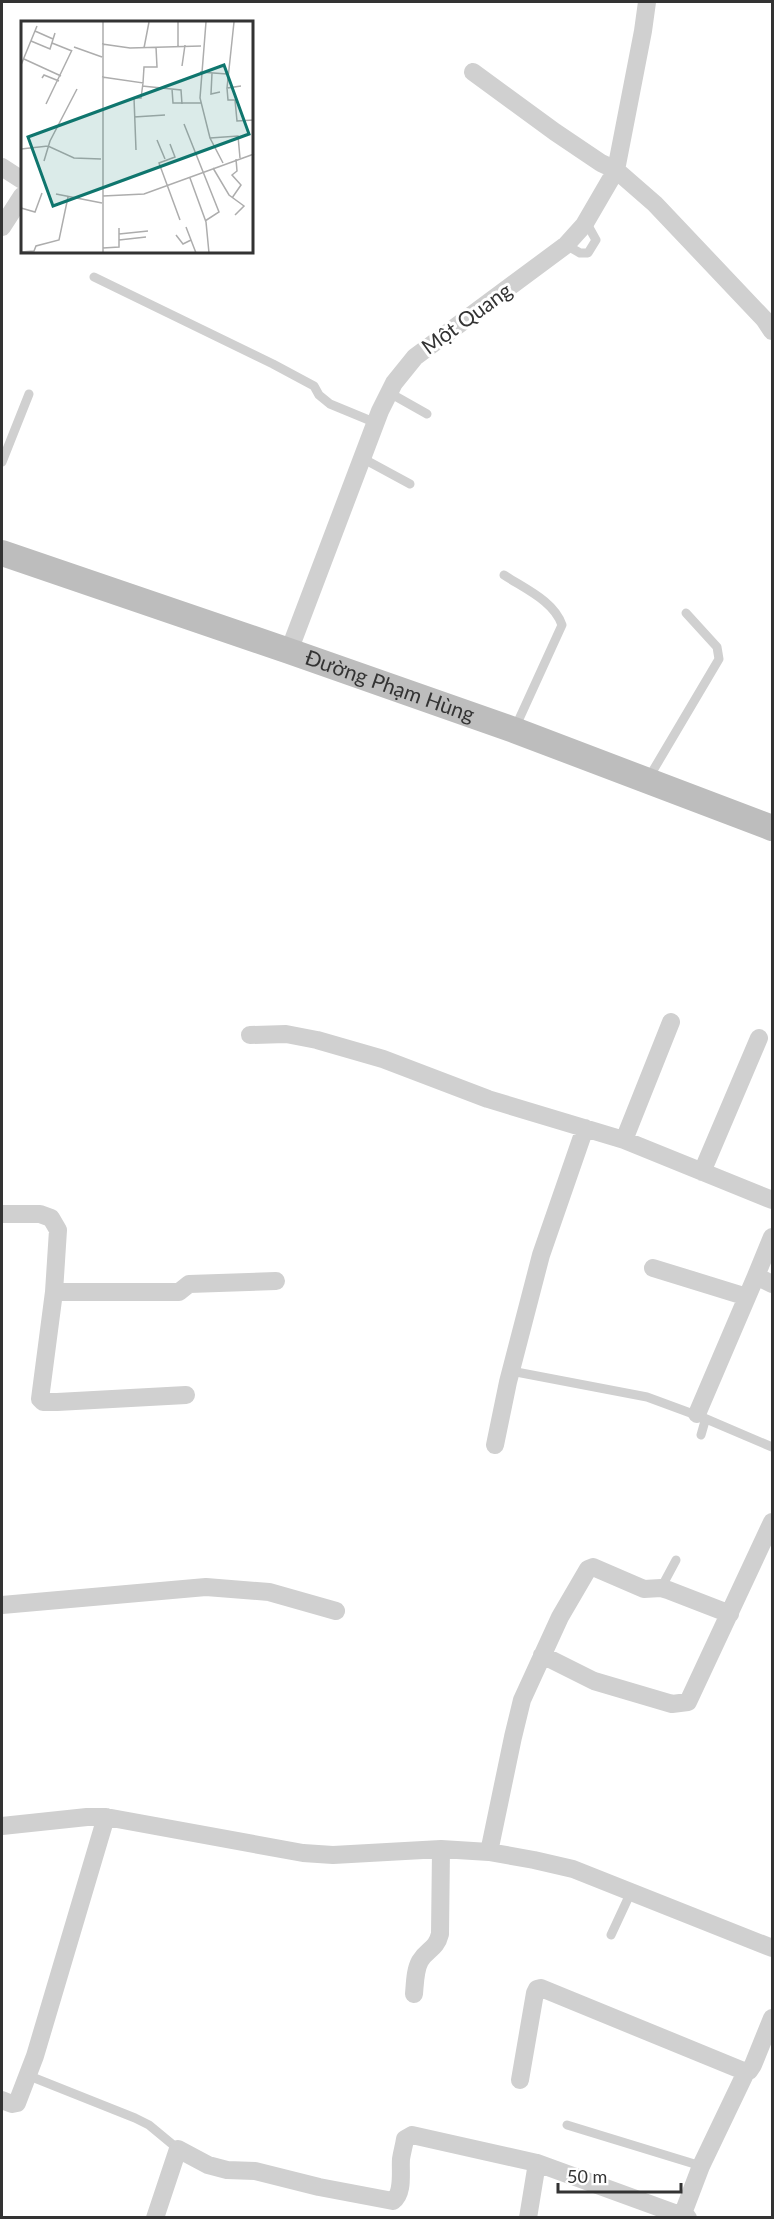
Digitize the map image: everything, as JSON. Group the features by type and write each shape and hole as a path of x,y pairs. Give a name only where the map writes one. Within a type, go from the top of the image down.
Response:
{"main road":[{"name":"Đường Phạm Hùng","path":"2,554 514,730 771,825"}],"street":[{"name":"Một Quang","path":"289,651 388,392 415,357 566,245 586,222 616,170 644,31 647,2"},
{"path":"473,72 555,132 616,170 655,204 772,331"},
{"path":"2,167 21,179"},
{"path":"2,227 21,198"},
{"path":"624,1140 671,1022"},
{"path":"250,1035 286,1035 359,1052 488,1099 624,1140 772,1200"},
{"path":"702,1172 759,1038"},
{"path":"495,1445 511,1371 541,1255 585,1128"},
{"path":"2,1214 40,1214 51,1218 58,1230 54,1292 39,1395 43,1402 186,1395"},
{"path":"701,1416 772,1237"},
{"path":"653,1268 747,1297"},
{"path":"756,1276 772,1284"},
{"path":"54,1292 176,1292 189,1284 276,1281"},
{"path":"542,1655 594,1681 672,1704 688,1702 772,1522"},
{"path":"489,1852 522,1700 560,1617 588,1569 593,1567 644,1589 661,1588 730,1614"},
{"path":"2,1605 206,1587 269,1592 336,1611"},
{"path":"2,1827 87,1817 106,1817 303,1853 333,1855 441,1849 489,1852 573,1869 772,1948"},
{"path":"2,2100 16,2104 27,2075 54,1993 106,1817"},
{"path":"414,1994 420,1960 436,1946 440,1934 441,1849"},
{"path":"520,2080 535,1993 541,1988 746,2072"},
{"path":"155,2217 178,2149 208,2165 227,2170 255,2171 319,2187 393,2201 400,2188 401,2157 405,2139 412,2135 537,2163 685,2217 701,2166 746,2072 750,2071 753,2065 772,2018"},
{"path":"528,2217 537,2163"}],"lane":[{"path":"94,277 273,363 314,386 319,395 330,404 376,423"},
{"path":"388,392 427,414"},
{"path":"2,462 29,394"},
{"path":"362,458 410,484"},
{"path":"504,575 547,603 558,613 562,625 514,730"},
{"path":"647,781 719,659 717,647 686,613"},
{"path":"511,1371 647,1397 701,1416 772,1447"},
{"path":"701,1416 705,1421 701,1435"},
{"path":"661,1588 676,1560"},
{"path":"611,1935 631,1892"},
{"path":"27,2075 135,2118 148,2125 178,2149"},
{"path":"567,2125 701,2166"}]}
